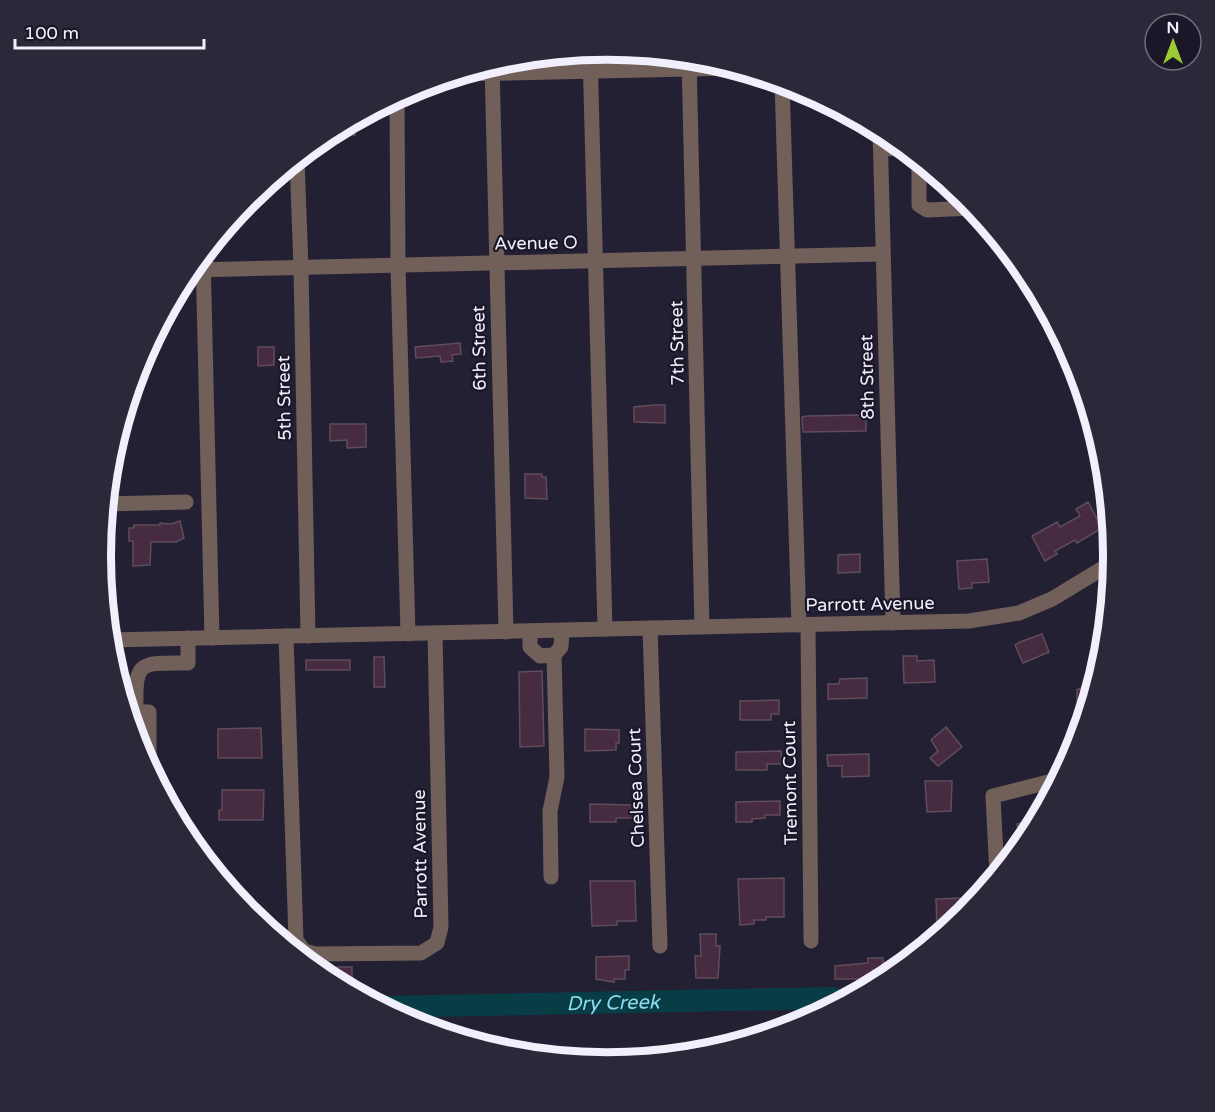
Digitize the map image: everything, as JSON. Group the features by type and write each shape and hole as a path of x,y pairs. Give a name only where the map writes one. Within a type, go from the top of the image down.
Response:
{"street":[{"path":"590,61 605,629"},
{"path":"513,70 590,72 674,64"},
{"name":"7th Street","path":"689,67 702,627"},
{"name":"6th Street","path":"492,74 506,632"},
{"name":"Tremont Court","path":"782,92 803,625 811,941"},
{"path":"396,107 408,634"},
{"name":"8th Street","path":"881,142 892,623"},
{"path":"881,149 890,149"},
{"name":"5th Street","path":"297,169 308,636"},
{"path":"919,170 920,205 927,210 961,209"},
{"name":"Avenue O","path":"206,265 301,268 883,254"},
{"path":"199,274 212,638"},
{"path":"115,504 186,502"},
{"name":"Parrott Avenue","path":"119,640 969,621 1019,613 1052,599 1103,568"},
{"name":"Chelsea Court","path":"650,628 660,946"},
{"path":"551,877 550,811 557,777 554,656 561,647 562,630"},
{"path":"530,631 530,647 540,656 554,656"},
{"name":"Parrott Avenue","path":"309,952 421,953 436,943 441,927 435,633"},
{"name":"Parrott Avenue","path":"286,636 296,940 299,945"},
{"path":"133,701 138,673 148,664 188,663 188,639"},
{"path":"137,712 149,712 149,746"},
{"path":"996,864 993,796 1048,782"}],"building":[{"path":"355,129 355,135 345,135"},
{"path":"460,343 461,354 452,355 453,361 441,362 440,356 416,358 415,347"},
{"path":"258,347 274,347 274,365 258,366"},
{"path":"665,405 665,423 634,422 634,407"},
{"path":"866,416 866,431 803,432 802,417"},
{"path":"330,424 366,424 366,447 347,448 347,440 330,441"},
{"path":"525,474 542,474 542,477 546,477 547,499 525,498"},
{"path":"1088,502 1102,528 1077,543 1075,540 1055,551 1057,554 1045,561 1032,536 1057,522 1060,527 1080,516 1076,509"},
{"path":"180,521 184,538 176,542 151,542 150,565 133,566 133,541 129,541 129,528 134,528 134,525 160,525 160,523 171,524"},
{"path":"860,554 860,572 838,573 838,555"},
{"path":"987,559 989,582 972,583 972,588 959,589 957,561"},
{"path":"1042,634 1049,652 1023,663 1015,645"},
{"path":"903,656 917,656 917,661 934,660 935,682 904,683"},
{"path":"374,657 384,657 385,687 374,687"},
{"path":"306,660 350,660 350,670 306,670"},
{"path":"542,671 544,746 520,747 519,672"},
{"path":"867,678 867,698 828,699 828,684 839,684 840,679"},
{"path":"1086,688 1080,706 1077,701 1077,690"},
{"path":"779,700 779,714 771,714 771,720 740,720 740,701"},
{"path":"946,727 962,747 938,766 930,758 938,751 931,740"},
{"path":"261,728 262,758 218,758 218,729"},
{"path":"585,729 619,730 619,743 616,743 616,750 585,751"},
{"path":"781,751 782,764 767,764 767,770 736,770 736,752"},
{"path":"869,754 869,776 842,777 842,766 828,766 827,755"},
{"path":"925,781 952,781 951,811 927,812"},
{"path":"222,790 264,790 263,820 219,820 219,810 222,810"},
{"path":"780,801 780,815 765,815 765,818 752,819 752,822 736,822 736,802"},
{"path":"590,804 633,805 633,818 616,818 616,822 590,822"},
{"path":"1026,822 1019,833 1017,824"},
{"path":"784,878 784,917 766,917 766,920 754,920 754,924 740,925 738,879"},
{"path":"590,881 635,881 636,921 617,921 617,925 592,926"},
{"path":"965,898 937,927 936,899"},
{"path":"700,934 716,934 716,946 720,946 718,978 696,978 695,956 701,956"},
{"path":"629,956 629,970 625,970 625,979 614,979 614,982 596,979 596,957"},
{"path":"868,958 883,958 883,968 866,979 835,979 835,966 868,963"},
{"path":"331,967 352,967 352,977 346,977"}],"waterway":[{"name":"Dry Creek","path":"401,1007 832,998"}]}
